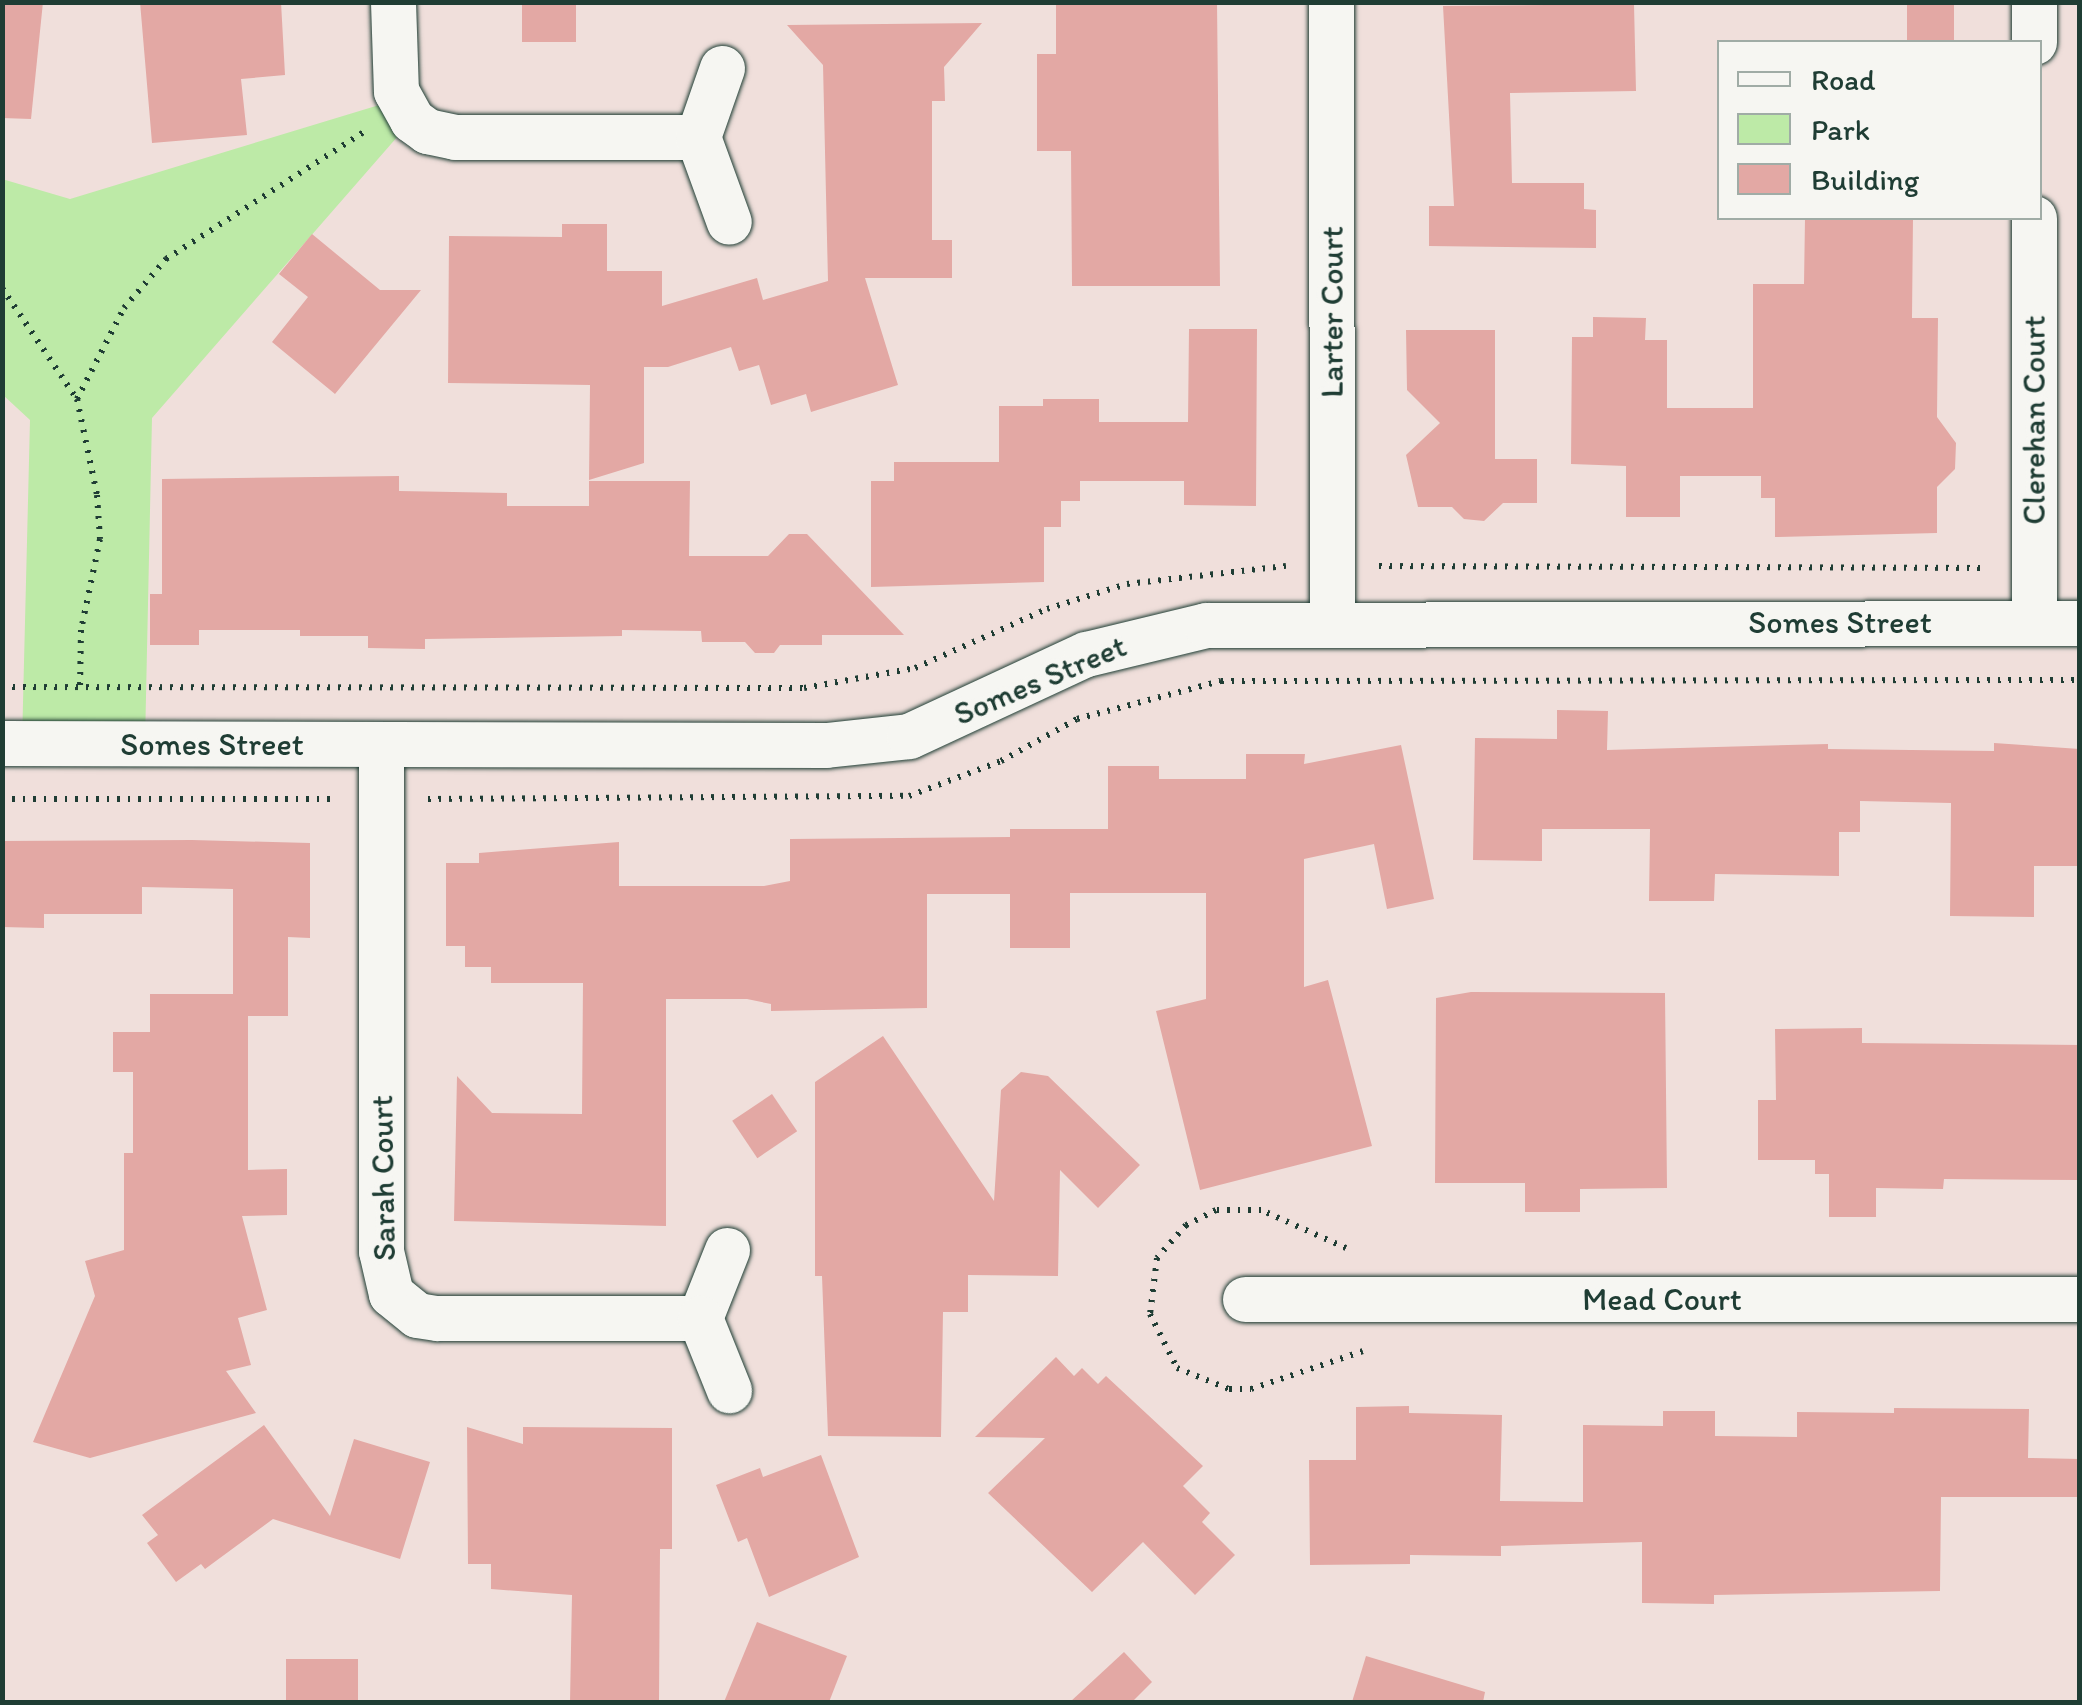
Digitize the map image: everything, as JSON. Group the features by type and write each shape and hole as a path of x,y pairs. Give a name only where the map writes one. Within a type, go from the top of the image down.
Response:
{"street":[{"path":"394,2 394,76 402,106 427,131 455,138 698,138"},
{"name":"Larter Court","path":"1331,2 1332,621"},
{"path":"2034,2 2034,40"},
{"path":"722,68 698,138 729,222"},
{"name":"Clerehan Court","path":"2034,220 2034,623"},
{"name":"Somes Street","path":"2,743 868,742 908,736 1086,654 1206,625 1332,621 2080,623"},
{"name":"Sarah Court","path":"380,744 381,1252 391,1294 417,1315 437,1318 700,1318"},
{"path":"728,1250 700,1318 730,1390"},
{"name":"Mead Court","path":"1245,1299 2080,1299"}],"path":[{"path":"77,398 137,288 183,243 402,106"},
{"path":"2,288 77,398 100,524 82,630 80,687"},
{"path":"2,687 804,688 914,668 1046,610 1128,584 1302,565"},
{"path":"1370,566 2002,568"},
{"path":"408,798 908,796 1002,761 1077,719 1221,682 2080,680"},
{"path":"2,800 349,800"}],"green space":[{"path":"399,99 412,120 152,418 145,743 22,743 30,420 3,395 2,179 70,199"}],"building":[{"path":"2,2 43,2 31,119 2,118"},
{"path":"140,2 281,2 285,75 241,79 247,135 152,143"},
{"path":"522,2 576,2 576,42 522,42"},
{"path":"1056,2 1217,2 1220,286 1072,286 1071,151 1037,151 1037,54 1056,54"},
{"path":"1907,2 1954,2 1954,40 1907,40"},
{"path":"1634,4 1636,91 1510,93 1512,183 1584,183 1584,209 1596,210 1596,248 1429,246 1429,206 1454,206 1443,6"},
{"path":"982,23 944,67 945,101 932,101 932,240 952,240 952,278 865,278 898,385 811,412 806,394 771,405 759,365 739,371 731,347 668,367 644,367 644,463 589,480 590,385 448,383 449,236 562,237 562,224 607,224 607,271 662,271 662,306 757,278 763,300 828,281 823,65 787,25"},
{"path":"1805,220 1913,220 1912,318 1938,318 1937,417 1956,443 1955,469 1937,487 1937,533 1775,537 1775,498 1761,498 1761,476 1680,476 1680,517 1626,517 1626,466 1571,464 1572,337 1593,337 1593,317 1646,318 1645,340 1667,340 1667,408 1753,408 1753,284 1804,284"},
{"path":"312,234 380,290 421,290 335,394 272,342 308,297 279,274"},
{"path":"1189,329 1257,329 1256,506 1184,505 1184,481 1080,481 1080,501 1061,501 1061,527 1044,527 1044,582 871,587 871,481 894,481 894,462 999,462 999,406 1043,406 1043,399 1099,399 1099,422 1188,422"},
{"path":"1406,330 1495,330 1495,459 1537,459 1537,503 1503,503 1484,521 1464,519 1452,507 1418,507 1406,455 1440,423 1407,390"},
{"path":"399,476 399,491 507,493 507,506 589,506 589,481 690,481 689,556 768,556 789,534 807,534 904,635 822,635 822,645 780,645 774,653 755,653 745,642 702,642 701,631 622,630 622,636 425,639 425,649 368,648 368,636 300,636 300,630 199,630 199,645 150,645 150,594 162,594 162,479"},
{"path":"1557,710 1608,711 1607,750 1828,744 1828,749 1994,751 1994,743 2080,749 2080,866 2034,866 2034,917 1950,916 1951,803 1860,801 1860,832 1839,832 1839,876 1715,874 1714,901 1649,901 1650,829 1542,829 1542,861 1473,860 1475,738 1557,739"},
{"path":"1401,745 1434,899 1387,909 1374,844 1304,859 1304,987 1328,980 1372,1146 1200,1190 1156,1011 1206,999 1206,893 1070,893 1070,948 1010,948 1010,894 927,894 927,1008 771,1011 771,1004 747,999 666,999 666,1226 454,1221 457,1076 492,1113 582,1114 583,983 491,983 491,967 465,967 465,946 446,946 446,863 479,863 479,853 619,842 619,886 764,886 790,881 790,839 1010,837 1010,829 1108,829 1108,766 1159,766 1159,779 1246,779 1246,754 1305,754 1304,764"},
{"path":"2,841 310,843 310,938 288,937 288,1016 248,1016 248,1170 287,1169 287,1215 242,1216 267,1310 238,1318 251,1365 226,1371 256,1413 90,1458 33,1442 95,1296 85,1261 124,1250 124,1153 133,1153 133,1072 113,1072 113,1032 150,1032 150,994 233,994 233,889 142,887 142,914 44,914 44,928 2,927"},
{"path":"1471,992 1665,993 1667,1188 1580,1189 1580,1212 1525,1212 1525,1183 1435,1183 1436,998"},
{"path":"1862,1028 1862,1043 2080,1045 2080,1180 1944,1179 1943,1189 1876,1188 1876,1217 1829,1217 1829,1174 1815,1174 1815,1160 1758,1160 1758,1100 1776,1100 1775,1029"},
{"path":"883,1036 994,1201 1001,1090 1021,1072 1048,1076 1140,1165 1098,1208 1060,1170 1058,1276 968,1275 968,1312 943,1312 941,1437 828,1436 822,1276 815,1276 815,1082"},
{"path":"772,1094 797,1131 757,1158 732,1121"},
{"path":"1056,1357 1074,1376 1082,1368 1098,1384 1106,1376 1203,1466 1183,1486 1210,1513 1202,1522 1235,1555 1195,1595 1143,1542 1092,1592 988,1493 1045,1438 975,1437"},
{"path":"1409,1406 1409,1413 1502,1415 1500,1501 1583,1502 1583,1425 1663,1426 1663,1411 1715,1411 1715,1436 1797,1437 1797,1412 1894,1413 1894,1408 2029,1409 2028,1458 2080,1459 2080,1497 1941,1497 1940,1591 1714,1595 1714,1604 1642,1603 1642,1542 1501,1546 1501,1556 1410,1555 1410,1564 1310,1565 1309,1460 1356,1460 1356,1407"},
{"path":"264,1425 330,1516 354,1439 430,1462 400,1559 273,1519 205,1569 201,1564 176,1582 147,1543 158,1535 142,1515"},
{"path":"467,1427 523,1444 523,1427 672,1428 672,1549 660,1549 659,1702 570,1702 572,1595 491,1589 491,1564 468,1564"},
{"path":"821,1455 859,1557 769,1597 747,1538 738,1542 716,1485 760,1468 763,1477"},
{"path":"757,1622 847,1656 829,1702 724,1702"},
{"path":"1124,1652 1152,1682 1132,1702 1070,1702"},
{"path":"1366,1656 1485,1692 1483,1702 1352,1702"},
{"path":"286,1659 358,1659 358,1702 286,1702"}]}
